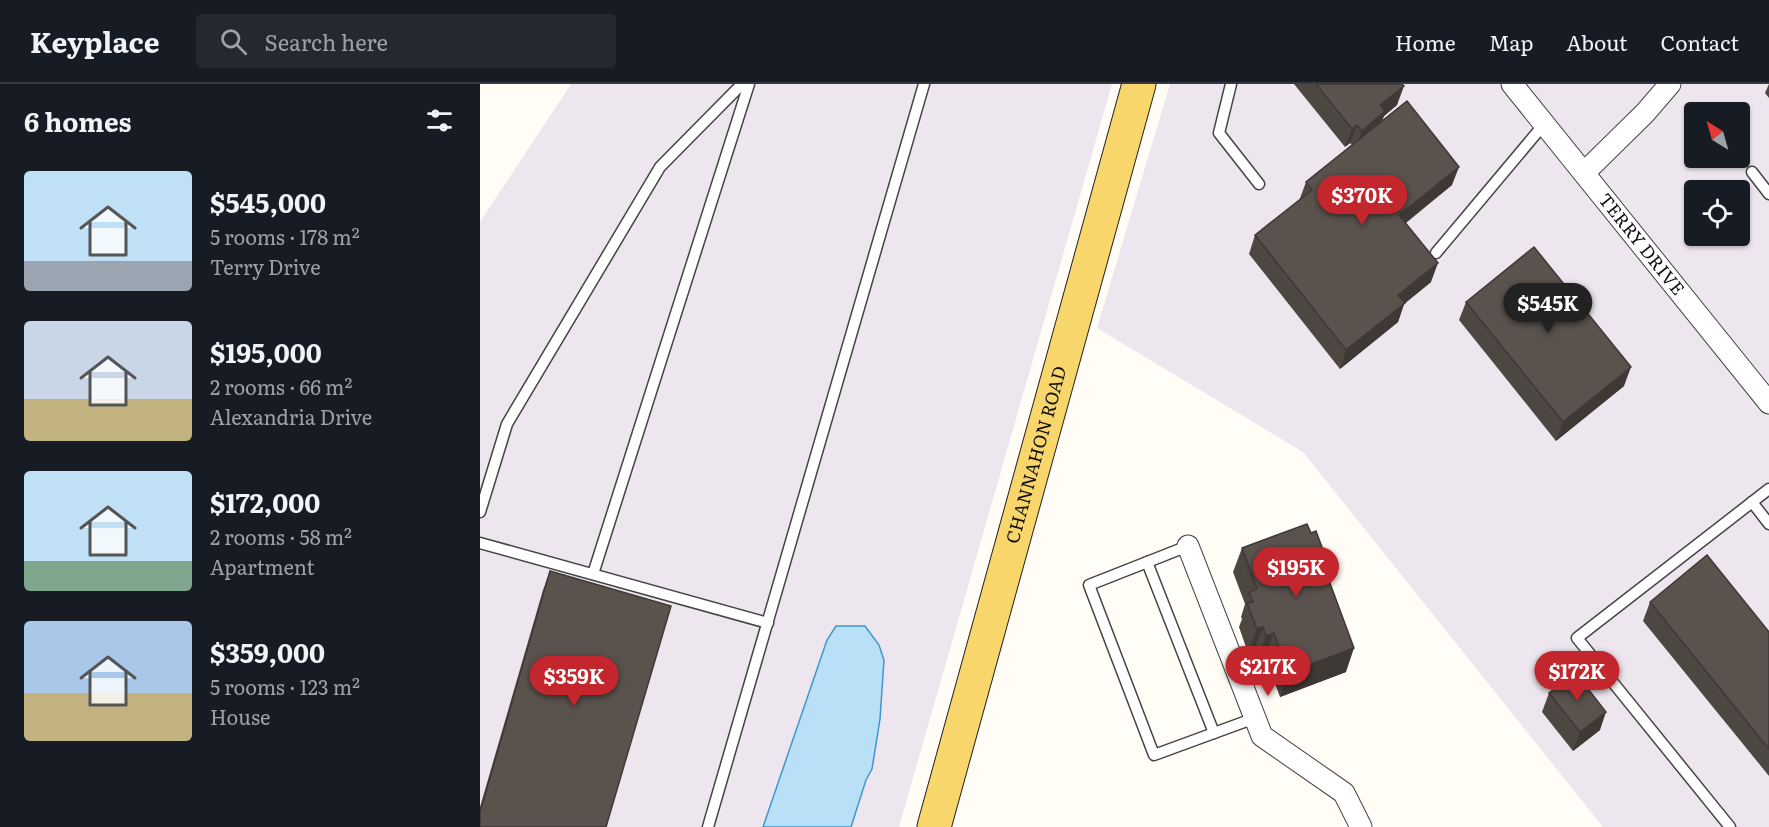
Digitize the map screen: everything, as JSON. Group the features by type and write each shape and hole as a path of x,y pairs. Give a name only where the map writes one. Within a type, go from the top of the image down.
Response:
{"main road":[{"name":"CHANNAHON ROAD","path":"934,827 1139,84"}],"street":[{"name":"TERRY DRIVE","path":"1512,84 1767,396"},
{"path":"1585,172 1645,113 1670,84"},
{"path":"1188,546 1262,736 1344,793 1361,827"}],"lane":[{"path":"480,512 507,424 660,167 742,84"},
{"path":"593,574 749,84"},
{"path":"708,827 924,84"},
{"path":"1231,84 1219,133 1259,184"},
{"path":"1436,253 1545,123"},
{"path":"1752,172 1769,194"},
{"path":"1730,827 1577,638 1769,489"},
{"path":"1752,502 1769,524"},
{"path":"480,543 768,623"},
{"path":"1188,546 1089,585 1154,755 1255,718"},
{"path":"1147,562 1214,733"}],"shaded area":[{"path":"571,84 1112,84 899,827 480,827 480,222"},
{"path":"1170,84 1769,84 1769,827 1603,827 1303,452 1097,328"}],"water":[{"path":"836,626 865,626 879,645 884,660 880,719 872,769 866,780 851,827 763,827 827,640"}],"building":[{"path":"1316,84 1402,84 1404,86 1380,105 1385,111 1362,131 1357,125 1352,129"},
{"path":"1407,101 1459,167 1399,215 1438,263 1398,295 1405,303 1346,350 1255,235 1312,190 1306,182"},
{"path":"1534,247 1631,367 1563,422 1466,302"},
{"path":"1307,524 1311,533 1316,531 1326,558 1321,559 1354,648 1288,673 1274,633 1266,636 1263,627 1257,629 1247,603 1253,602 1249,593 1257,589 1242,548"},
{"path":"1707,555 1769,632 1769,749 1650,602"},
{"path":"550,571 671,606 606,827 480,827 480,812"},
{"path":"1575,672 1606,712 1580,732 1549,693"}]}
